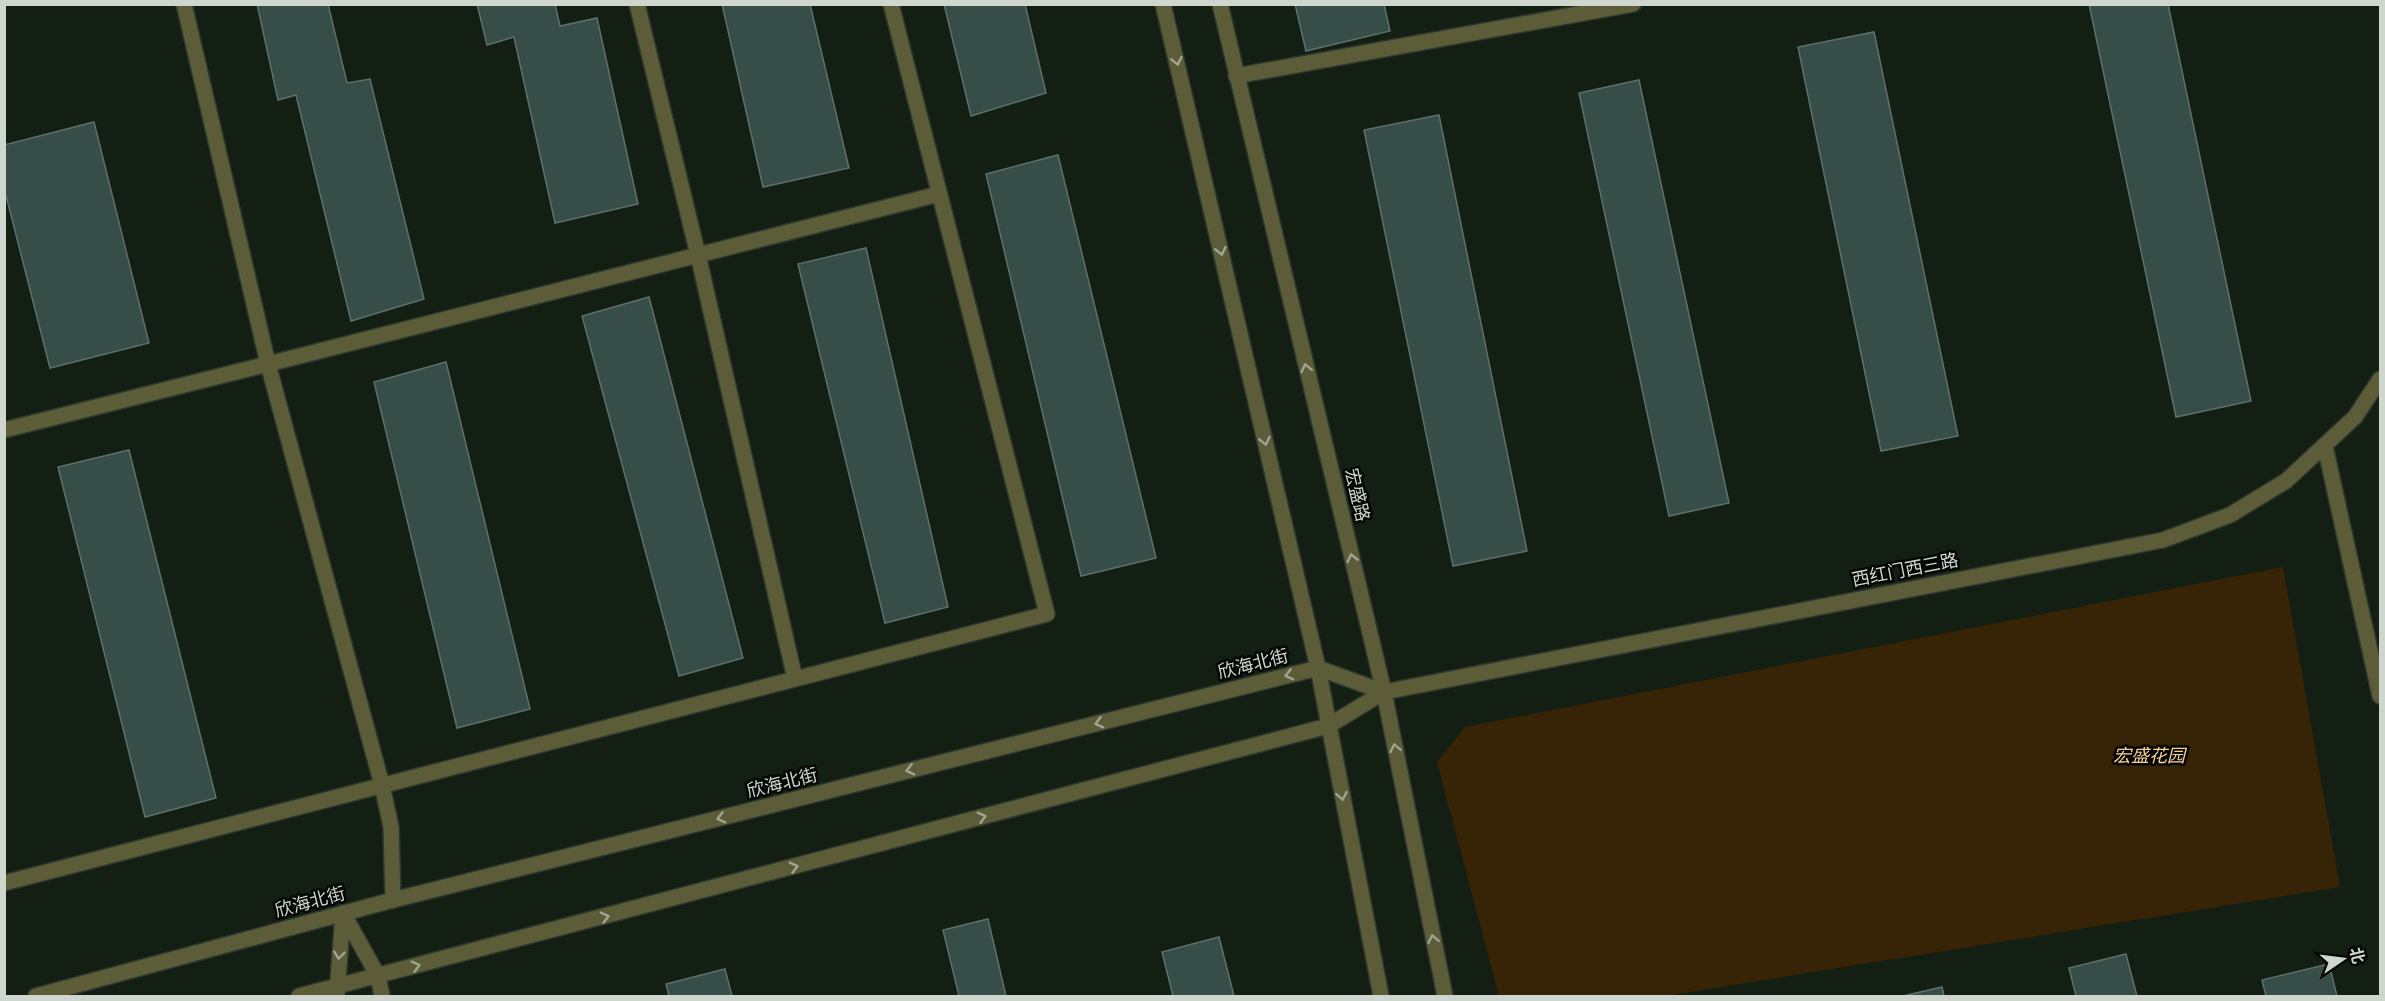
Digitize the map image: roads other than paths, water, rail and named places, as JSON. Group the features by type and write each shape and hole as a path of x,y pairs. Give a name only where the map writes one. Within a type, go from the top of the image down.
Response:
{"street":[{"path":"184,4 268,364 382,785 391,827 393,900"},
{"path":"637,4 698,255 795,679"},
{"path":"4,883 1047,614 891,4"},
{"path":"1163,4 1318,668 1382,996"},
{"name":"宏盛路","path":"1220,4 1384,692 1445,996"},
{"path":"1236,76 1634,4"},
{"path":"4,430 939,194"},
{"name":"西红门西三路","path":"1384,692 2163,540 2229,515 2286,481 2355,417 2380,379"},
{"path":"2325,446 2380,696"},
{"path":"1318,668 1384,692"},
{"name":"欣海北街","path":"36,996 393,900 1318,668"},
{"path":"299,996 337,992 378,976 1328,726 1384,692"},
{"path":"343,913 378,976 382,996"},
{"path":"337,992 343,913"}],"park label":[{"name":"宏盛花园","path":"2149,756"}]}
